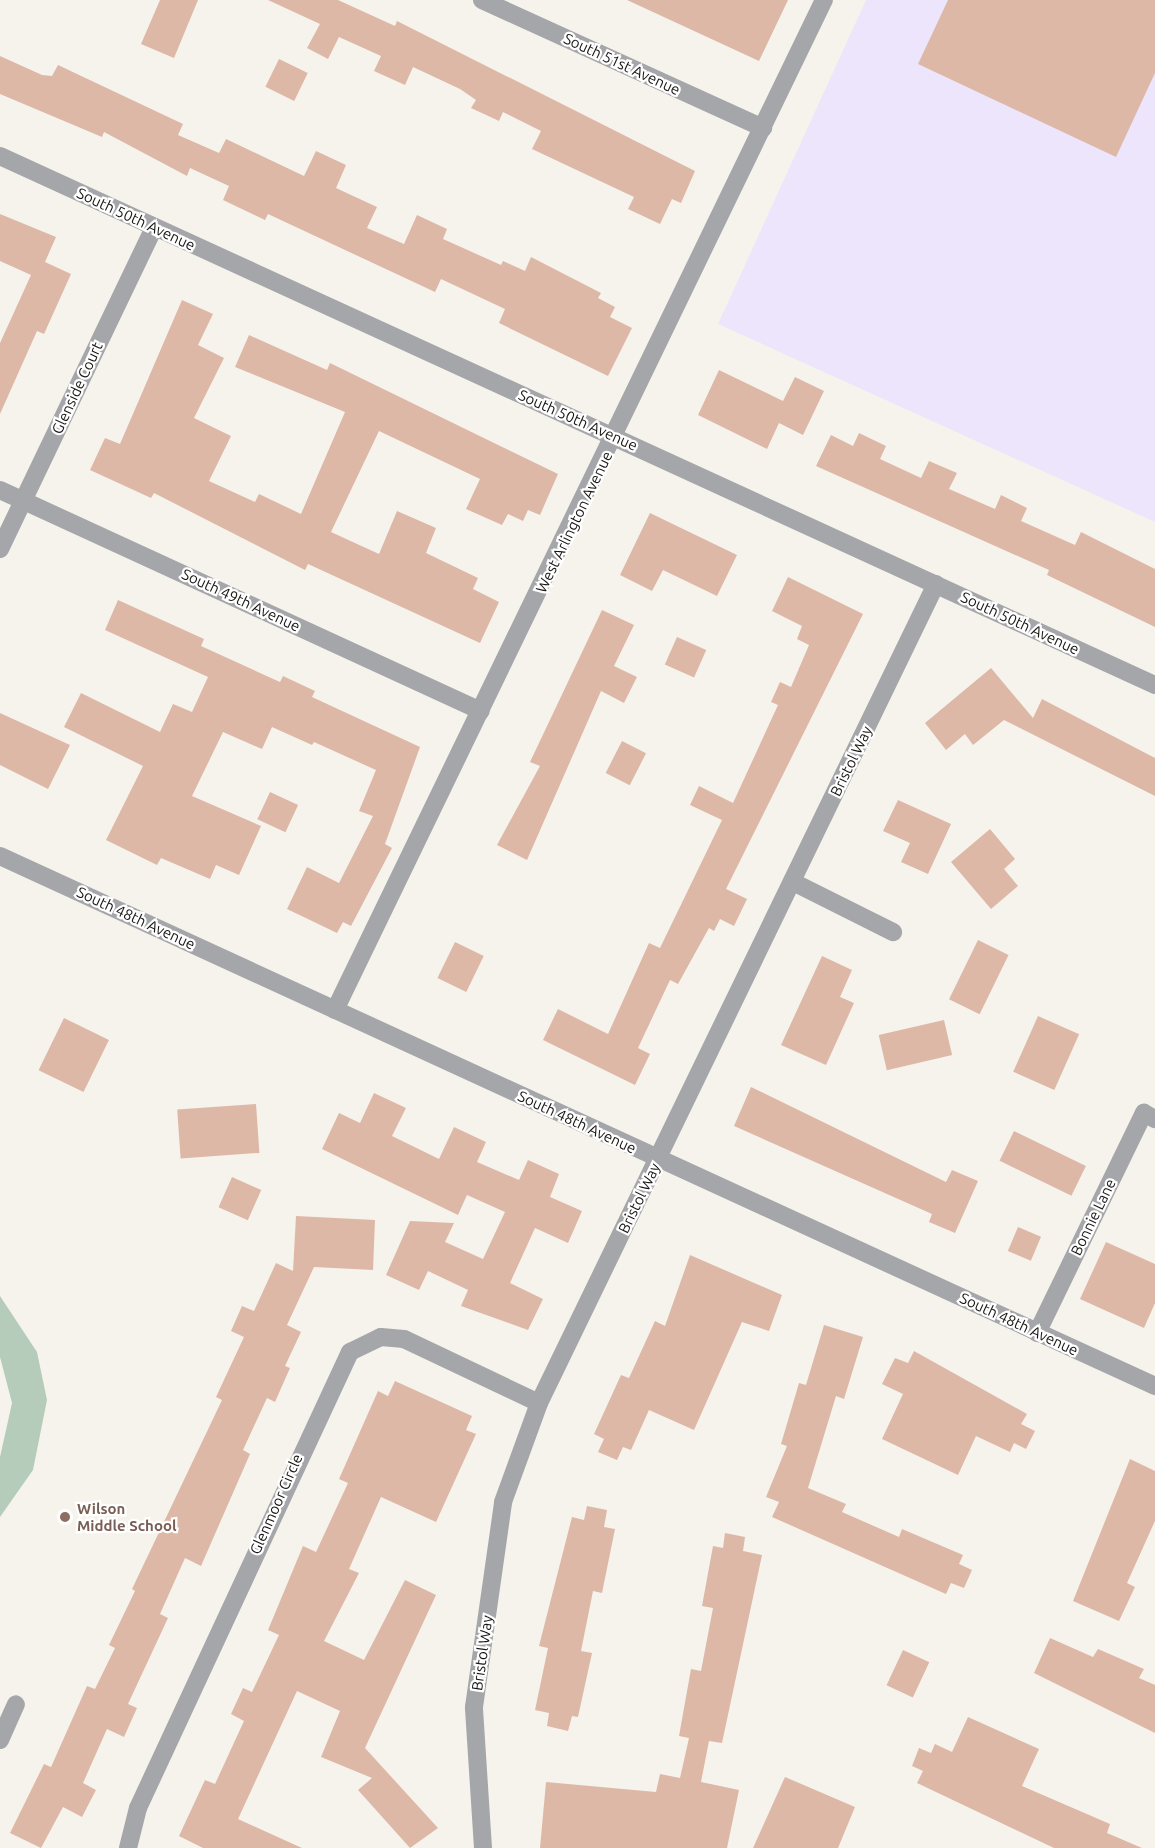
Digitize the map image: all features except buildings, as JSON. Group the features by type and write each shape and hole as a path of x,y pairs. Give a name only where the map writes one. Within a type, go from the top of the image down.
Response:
{"street":[{"name":"South 51st Avenue","path":"482,0 763,128"},
{"name":"West Arlington Avenue","path":"336,1010 615,437 824,0"},
{"name":"South 50th Avenue","path":"0,156 1155,685"},
{"name":"Glenside Court","path":"0,549 153,227"},
{"name":"South 49th Avenue","path":"0,490 481,711"},
{"name":"Bristol Way","path":"483,1848 474,1707 503,1502 539,1403 936,584"},
{"name":"South 48th Avenue","path":"0,856 1155,1386"},
{"path":"793,882 893,932"},
{"name":"Bonnie Lane","path":"1038,1333 1144,1113 1155,1119"},
{"name":"Glenmoor Circle","path":"128,1848 138,1808 350,1352 381,1338 404,1340 539,1403"},
{"path":"0,1740 16,1704"}],"shaded area":[{"path":"866,0 1155,0 1155,522 718,324"}],"green space":[{"path":"0,1296 37,1352 47,1400 33,1470 0,1517 0,1457 12,1403 0,1357"}],"place":[{"name":"Wilson Middle School","path":"65,1517"}]}
